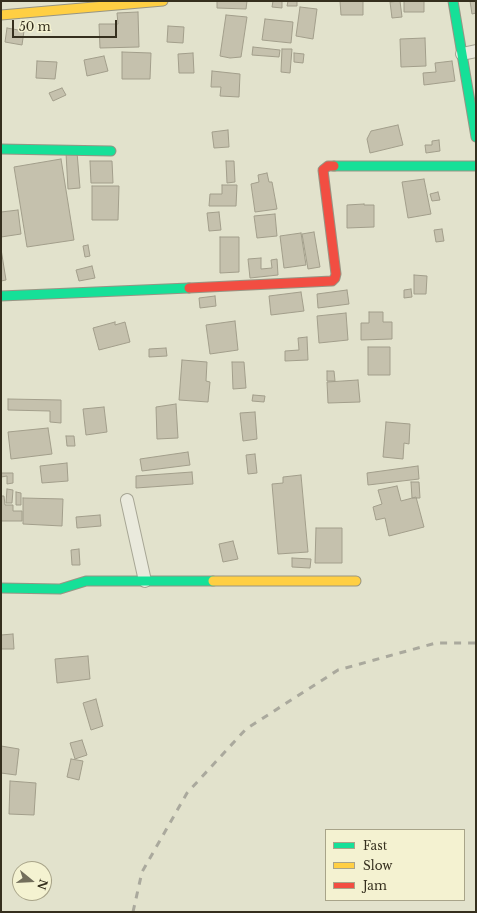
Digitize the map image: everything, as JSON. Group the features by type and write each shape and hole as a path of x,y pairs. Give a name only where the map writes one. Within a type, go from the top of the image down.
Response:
{"street":[{"path":"1,15 163,1"},
{"path":"454,1 476,136"},
{"path":"462,54 476,51"},
{"path":"1,149 112,151"},
{"path":"1,296 316,283 332,281 336,274 323,175 323,170 328,166 476,166"},
{"path":"128,500 145,581"},
{"path":"1,588 60,589 86,581 356,581"}],"building":[{"path":"217,1 247,1 246,9 217,8"},
{"path":"273,1 282,1 282,8 272,7"},
{"path":"288,1 297,1 297,6 287,6"},
{"path":"340,1 363,1 363,15 341,15"},
{"path":"400,1 402,17 392,18 390,2"},
{"path":"404,1 424,1 424,12 404,12"},
{"path":"470,1 476,1 476,13 472,14"},
{"path":"300,7 317,9 313,39 296,36"},
{"path":"138,12 139,47 100,48 99,24 118,24 117,13"},
{"path":"226,15 247,17 241,57 230,58 220,56"},
{"path":"265,19 293,22 291,43 262,40"},
{"path":"168,26 184,27 183,43 167,42"},
{"path":"7,28 24,31 22,45 5,42"},
{"path":"425,38 426,66 401,67 400,39"},
{"path":"253,47 280,50 279,57 252,55"},
{"path":"282,49 292,49 290,73 281,72"},
{"path":"122,52 151,53 150,79 122,79"},
{"path":"193,53 194,73 179,73 178,54"},
{"path":"294,53 304,54 303,63 294,62"},
{"path":"104,56 108,71 87,76 84,60"},
{"path":"37,61 57,62 55,79 36,78"},
{"path":"452,61 455,81 424,85 423,73 436,72 435,63"},
{"path":"212,71 240,74 239,97 220,96 221,87 211,87"},
{"path":"62,88 66,95 53,101 49,93"},
{"path":"398,125 403,145 370,153 367,139 371,131"},
{"path":"228,130 229,147 214,148 212,132"},
{"path":"439,140 440,151 426,153 425,145 432,145 432,141"},
{"path":"77,152 80,188 68,189 66,153"},
{"path":"61,159 74,240 27,247 14,167"},
{"path":"90,161 112,161 113,183 91,183"},
{"path":"226,161 234,161 235,182 227,183"},
{"path":"267,173 269,182 272,182 277,209 255,212 251,184 259,182 258,175"},
{"path":"424,179 431,214 408,218 402,182"},
{"path":"222,185 237,185 236,206 209,206 210,194 222,194"},
{"path":"92,186 119,186 118,220 92,220"},
{"path":"438,192 440,200 432,201 430,194"},
{"path":"347,205 374,205 374,227 347,228"},
{"path":"18,210 21,234 1,237 1,212"},
{"path":"219,212 221,230 209,231 207,213"},
{"path":"275,214 277,236 257,238 254,216"},
{"path":"442,229 444,241 436,242 434,230"},
{"path":"314,232 320,267 308,269 302,234"},
{"path":"301,233 306,265 284,268 280,236"},
{"path":"220,237 239,237 239,272 220,273"},
{"path":"88,245 90,256 85,257 83,246"},
{"path":"1,249 6,280 1,281"},
{"path":"261,258 261,269 272,268 271,260 277,259 278,275 250,278 248,259"},
{"path":"92,266 95,278 79,281 76,270"},
{"path":"414,275 427,276 426,294 414,294"},
{"path":"411,289 412,297 404,298 404,290"},
{"path":"347,290 349,304 318,308 317,294"},
{"path":"301,292 304,311 271,315 269,296"},
{"path":"215,296 216,306 200,308 199,298"},
{"path":"369,312 383,312 383,322 392,322 392,339 361,340 361,323 369,323"},
{"path":"346,313 348,340 319,343 317,316"},
{"path":"235,321 238,350 210,354 206,325"},
{"path":"115,322 115,325 125,322 130,342 99,350 93,328"},
{"path":"307,337 308,360 285,361 285,351 299,350 298,338"},
{"path":"368,347 390,347 390,375 368,375"},
{"path":"166,348 167,356 149,357 149,349"},
{"path":"182,360 207,362 206,381 210,382 208,402 179,400"},
{"path":"232,362 244,362 246,388 233,389"},
{"path":"327,371 334,371 335,381 327,381"},
{"path":"358,380 360,402 328,403 327,382"},
{"path":"253,395 265,396 264,402 252,401"},
{"path":"8,399 61,400 61,423 50,422 50,411 8,410"},
{"path":"176,404 178,438 157,439 156,407"},
{"path":"104,407 107,432 86,435 83,409"},
{"path":"255,412 257,439 243,441 240,413"},
{"path":"386,422 410,424 409,444 404,443 403,459 383,457"},
{"path":"48,428 52,454 11,459 8,432"},
{"path":"66,436 74,436 75,446 67,446"},
{"path":"188,452 190,465 142,471 140,459"},
{"path":"255,454 257,473 248,474 246,455"},
{"path":"67,463 68,481 42,483 40,466"},
{"path":"418,466 419,479 368,485 367,473"},
{"path":"192,472 193,484 136,488 136,476"},
{"path":"1,473 13,473 13,483 7,484 7,476 1,477"},
{"path":"301,475 308,552 278,554 272,484 283,483 283,477"},
{"path":"411,482 419,482 420,498 412,498"},
{"path":"397,486 401,501 416,497 424,527 389,536 385,518 376,520 373,507 382,504 378,490"},
{"path":"7,489 13,490 12,503 6,503"},
{"path":"16,492 21,493 21,505 16,505"},
{"path":"1,496 4,496 5,505 13,505 13,511 22,511 22,521 1,521"},
{"path":"23,498 63,499 62,526 23,524"},
{"path":"100,515 101,526 77,528 76,517"},
{"path":"316,528 342,528 342,563 315,563"},
{"path":"233,541 238,559 223,562 219,544"},
{"path":"79,549 80,565 72,565 71,550"},
{"path":"292,558 311,559 310,568 292,567"},
{"path":"13,634 14,649 1,649 1,635"},
{"path":"88,656 90,679 57,683 55,659"},
{"path":"96,699 103,726 91,730 83,703"},
{"path":"82,740 87,755 75,759 70,743"},
{"path":"1,746 19,749 16,775 1,773"},
{"path":"71,759 83,761 79,780 67,777"},
{"path":"10,781 36,783 34,815 9,814"}],"railway":[{"path":"133,912 142,872 187,793 246,729 338,670 436,643 476,643"}],"traffic: fast":[{"path":"453,1 476,137"},
{"path":"1,149 111,151"},
{"path":"334,166 476,166"},
{"path":"1,296 189,288"},
{"path":"1,588 60,589 86,581 213,581"}],"traffic: slow":[{"path":"1,15 163,1"},
{"path":"213,581 356,581"}],"traffic: jam":[{"path":"189,288 332,281 336,274 323,170 328,166 334,166"}]}
